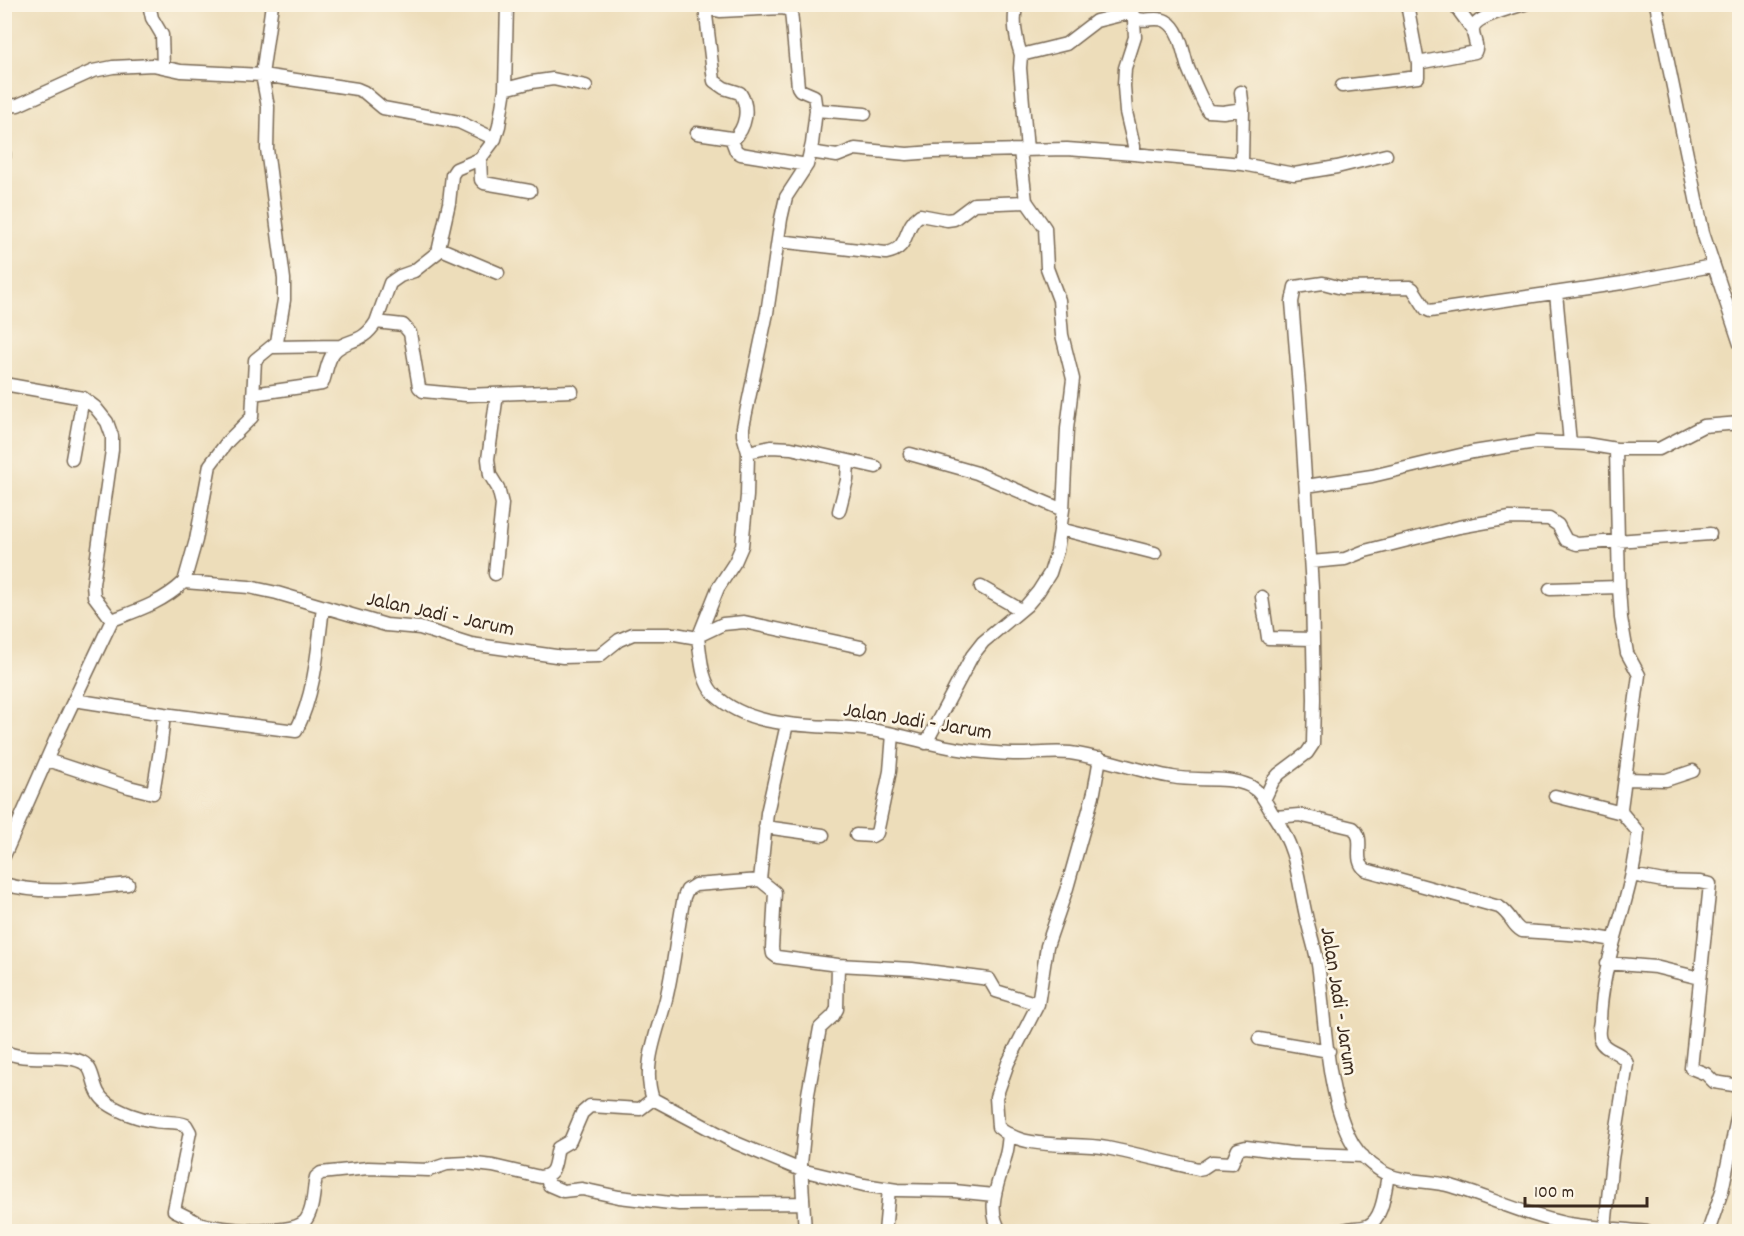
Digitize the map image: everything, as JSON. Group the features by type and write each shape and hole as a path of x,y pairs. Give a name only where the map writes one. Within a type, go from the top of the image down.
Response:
{"street":[{"path":"149,4 152,18 162,35 163,67"},
{"path":"4,856 112,620 156,603 184,582 196,540 210,465 228,441 252,417 255,360 274,347 278,340 284,300 284,279 268,160 268,107 262,75 272,4"},
{"path":"274,347 340,346 366,336 376,322 390,283 427,262 439,248 449,203 452,175 461,166 480,159 495,140 499,126 505,89 507,4"},
{"path":"926,743 972,656 983,642 1021,610 1038,592 1050,573 1057,551 1063,510 1067,429 1073,379 1062,335 1059,300 1047,268 1045,228 1027,202 1021,55 1015,10 1017,4"},
{"path":"1342,87 1419,77 1407,4"},
{"path":"1418,63 1475,52 1477,48 1473,30 1454,4"},
{"path":"1473,30 1475,24 1483,18 1525,4"},
{"path":"1656,4 1695,200 1712,266 1740,344"},
{"path":"699,637 718,588 735,562 742,546 747,496 748,452 743,431 767,313 786,197 807,165 810,152 816,110 814,96 798,87 791,10 783,8 720,11 704,6 714,81 724,88 740,93 746,103 742,131 733,140"},
{"path":"1021,55 1065,44 1096,21 1133,11"},
{"path":"1133,11 1145,20 1158,19 1172,26 1208,111 1223,112 1243,109"},
{"path":"1133,11 1135,37 1125,68 1124,86 1126,112 1134,154"},
{"path":"4,106 18,105 104,68 153,65 200,73 262,75 357,89 383,108 459,122 495,140"},
{"path":"505,89 532,82 554,80 586,86"},
{"path":"1241,92 1242,164"},
{"path":"816,110 865,114"},
{"path":"697,133 733,140"},
{"path":"733,140 736,151 741,154 807,165"},
{"path":"810,152 837,156 855,149 919,154 954,151 1066,149 1242,164 1294,174 1336,168 1386,155"},
{"path":"480,159 481,180 484,183 530,191"},
{"path":"4,189 4,204"},
{"path":"778,241 886,253 896,251 915,218 920,215 946,220 954,219 974,204 1027,202"},
{"path":"439,248 498,273"},
{"path":"1265,798 1279,774 1307,753 1313,744 1314,639 1311,562 1292,302 1296,286 1323,283 1342,288 1410,287 1430,311 1556,293 1712,266"},
{"path":"1556,293 1570,443"},
{"path":"376,322 403,325 407,328 410,333 418,387 423,392 497,394 572,391"},
{"path":"254,394 322,384 328,360 340,346"},
{"path":"4,384 83,398 95,407 107,422 112,436 112,450 93,584 94,596 112,620"},
{"path":"495,574 502,504 498,488 490,475 488,459 497,394"},
{"path":"72,459 83,398"},
{"path":"1306,486 1372,476 1473,452 1536,442 1570,443 1616,449 1659,449 1703,426 1740,423"},
{"path":"748,452 771,447 791,448 876,467"},
{"path":"1616,449 1618,586 1621,618 1627,653 1639,675 1622,813"},
{"path":"910,454 977,473 1063,510"},
{"path":"839,511 847,480 848,461"},
{"path":"1311,562 1345,559 1365,551 1459,527 1510,519 1550,519 1558,525 1566,540 1570,542 1618,542 1710,534"},
{"path":"1060,529 1155,553"},
{"name":"Jalan Jadi - Jarum","path":"184,582 249,587 386,625 420,628 471,644 563,657 599,656 619,640 633,634 675,634 699,637 708,688 728,705 753,716 787,724 872,730 970,751 1017,754 1054,752 1100,758 1174,778 1245,784 1254,788 1265,798 1284,830 1295,859 1307,922 1319,967 1338,1104 1351,1140 1364,1156 1388,1175 1450,1185 1503,1205 1553,1220 1647,1232"},
{"path":"1550,589 1618,586"},
{"path":"981,587 1021,610"},
{"path":"1262,597 1268,638 1314,639"},
{"path":"74,700 296,731 308,697 315,666 323,607"},
{"path":"699,637 723,624 744,622 861,647"},
{"path":"47,760 153,793 164,714"},
{"path":"760,880 772,784 787,724"},
{"path":"856,835 872,836 877,833 890,771 894,734"},
{"path":"1100,758 1094,792 1067,888 1047,946 1038,1004 1008,1063 996,1097 998,1127 1009,1134 1040,1143 1099,1147 1198,1169 1212,1162 1232,1163 1238,1149 1242,1148 1364,1156"},
{"path":"1626,779 1666,780 1693,771"},
{"path":"1555,796 1622,813 1638,832 1632,875 1607,963 1600,1011 1600,1040 1623,1057 1626,1064 1605,1227"},
{"path":"1275,817 1299,815 1353,828 1359,837 1359,861 1366,870 1499,907 1508,912 1514,926 1522,931 1584,935 1614,940"},
{"path":"765,827 823,835"},
{"path":"1632,875 1663,881 1710,884 1691,1068 1706,1074 1714,1082 1740,1086"},
{"path":"994,1195 889,1189 801,1170 736,1143 653,1099 649,1082 653,1042 666,997 684,897 687,890 695,885 760,880 775,892 772,948 775,956 838,965 912,969 989,979 996,991 1038,1004"},
{"path":"4,884 16,888 64,891 128,884"},
{"path":"1607,963 1655,967 1700,978"},
{"path":"805,1232 801,1170 813,1063 820,1028 837,1009 838,965"},
{"path":"1259,1039 1329,1051"},
{"path":"4,1051 14,1055 74,1059 84,1063 91,1071 96,1090 106,1103 144,1119 186,1125 190,1132 174,1210 200,1223 227,1230 277,1230 301,1225 309,1215 316,1179 321,1173 368,1168 429,1170 447,1164 460,1163 493,1166 540,1177 546,1176 553,1170 558,1148 572,1138 582,1113 587,1107 599,1105 639,1109 653,1099"},
{"path":"1708,1232 1722,1191 1740,1104"},
{"path":"1001,1232 994,1220 994,1195 1006,1156 1009,1134"},
{"path":"1339,1232 1366,1226 1376,1218 1388,1175"},
{"path":"546,1176 549,1185 563,1191 582,1189 631,1199 706,1205 803,1203"},
{"path":"885,1232 889,1189"}]}
